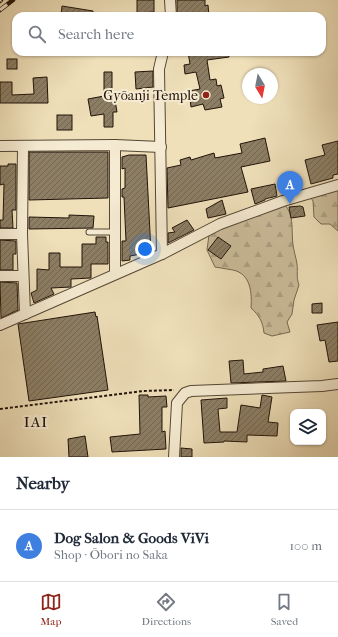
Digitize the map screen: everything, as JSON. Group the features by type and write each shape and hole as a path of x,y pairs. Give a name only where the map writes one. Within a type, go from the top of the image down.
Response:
{"street":[{"path":"170,0 171,12"},
{"path":"162,56 159,69 162,254"},
{"path":"0,146 115,145 161,147"},
{"path":"115,145 115,274"},
{"path":"23,146 22,234 25,314"},
{"path":"0,325 162,254 220,224 283,201 338,185"},
{"path":"0,234 22,234"},
{"path":"0,276 24,276"},
{"path":"174,457 177,403 185,393 191,391 322,386 338,384"}],"lane":[{"path":"90,232 115,232"}],"path":[{"path":"0,409 144,391 170,390 185,393"}],"green space":[{"path":"338,188 338,231 330,224 321,224 314,217 313,201 311,198 312,195"},
{"path":"282,202 286,206 291,216 293,245 299,285 294,300 292,314 287,322 290,332 272,336 264,333 263,325 260,319 251,308 249,285 244,276 233,270 215,267 207,250 209,235 211,233"}],"building":[{"path":"137,0 154,0 154,12 137,12"},
{"path":"177,0 205,0 205,6 208,5 209,12 177,12"},
{"path":"62,6 93,11 93,12 61,12"},
{"path":"189,56 229,56 207,60 210,80 216,79 217,86 221,85 224,98 220,99 222,107 205,110 203,104 191,107 189,91 200,89 196,72 185,74 184,65 190,64"},
{"path":"7,59 17,59 17,69 7,69"},
{"path":"153,71 153,87 136,89 135,72"},
{"path":"104,72 112,72 112,95 114,94 117,112 113,112 113,127 104,127 104,114 91,116 88,99 104,96"},
{"path":"47,77 48,103 0,103 0,82 12,82 12,95 34,94 33,78"},
{"path":"57,115 72,115 72,130 57,130"},
{"path":"265,138 270,161 241,167 248,192 168,208 167,168 181,165 180,160 190,157 191,160 214,153 215,158 242,153 240,144"},
{"path":"338,141 338,174 333,175 333,178 311,184 305,160 325,155 322,145"},
{"path":"29,152 108,152 108,198 29,200"},
{"path":"129,155 146,155 151,252 130,256 130,260 122,261 122,241 126,241 124,197 122,197 122,189 125,188 125,168 122,169 122,157"},
{"path":"8,164 16,164 16,210 12,210 13,228 0,228 0,220 3,220 4,184 0,185 0,166 8,166"},
{"path":"275,184 277,196 265,199 255,204 251,189"},
{"path":"222,200 226,214 208,218 206,209"},
{"path":"289,207 303,207 305,216 291,218"},
{"path":"69,215 94,216 93,228 29,229 29,217 69,218"},
{"path":"187,220 194,230 168,243 168,233 175,232 172,228"},
{"path":"96,237 106,237 106,242 108,242 108,264 91,264 91,278 71,279 71,287 51,288 54,294 34,303 31,293 37,290 37,269 49,270 49,253 60,253 60,267 82,267 82,244 96,244"},
{"path":"218,237 231,246 221,259 208,250"},
{"path":"0,240 16,241 16,254 13,254 13,270 0,270"},
{"path":"0,282 17,283 18,310 1,318"},
{"path":"322,303 322,313 312,313 312,304"},
{"path":"95,312 96,317 97,316 108,390 29,401 18,324"},
{"path":"338,322 338,361 329,362 325,340 320,341 317,325"},
{"path":"243,360 244,374 263,372 263,369 283,366 286,381 231,383 229,361"},
{"path":"139,395 148,395 148,397 166,396 167,407 162,407 162,432 165,431 166,449 112,452 110,437 140,434"},
{"path":"262,395 272,397 268,422 278,423 277,436 247,435 247,442 224,441 204,443 201,400 227,398 227,408 218,409 220,432 237,432 241,405 260,408"},
{"path":"85,436 88,457 69,457 68,439"},
{"path":"181,448 192,449 192,457 181,457"}],"railway":[{"path":"0,10 13,0"}],"place":[{"name":"Gyōanji Temple","path":"206,95"},
{"name":"Dog Salon & Goods ViVi","path":"290,204"}],"district":[{"name":"IAI","path":"36,422"}]}
